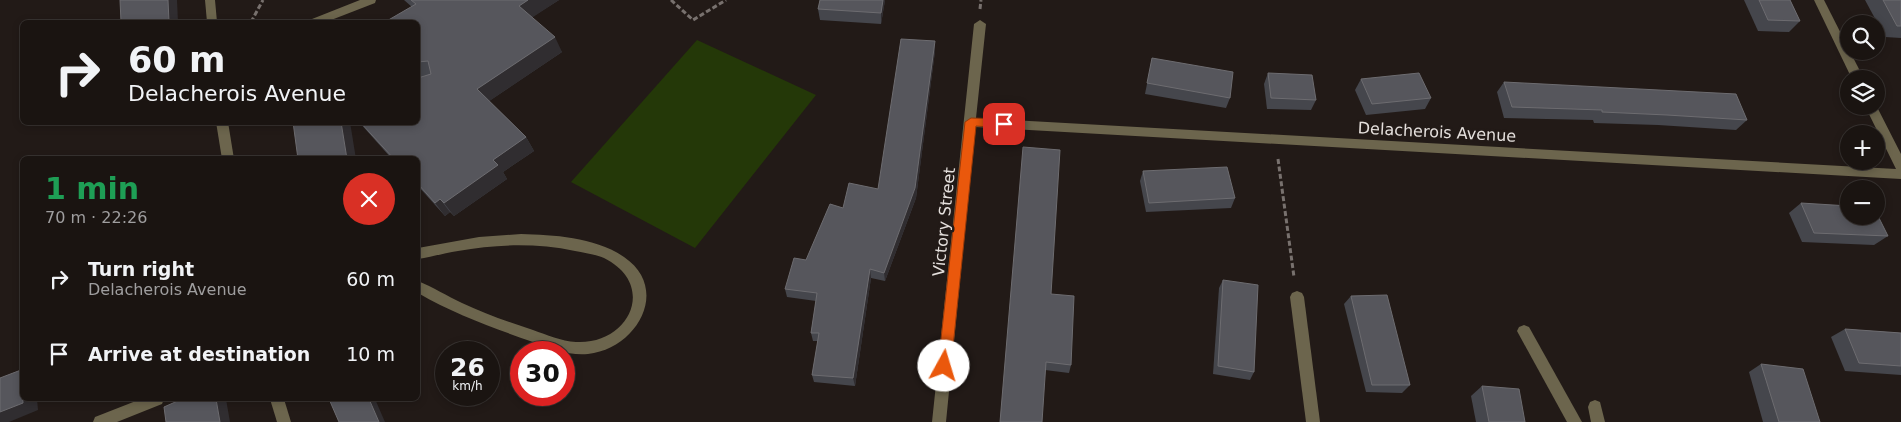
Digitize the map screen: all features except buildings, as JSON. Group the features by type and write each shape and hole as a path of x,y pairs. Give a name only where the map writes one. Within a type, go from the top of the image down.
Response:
{"street":[{"path":"210,0 212,20"},
{"path":"321,20 371,0"},
{"path":"1819,0 1854,70"},
{"name":"Victory Street","path":"938,422 980,24"},
{"path":"1876,115 1901,166"},
{"name":"Delacherois Avenue","path":"971,122 1901,174"},
{"path":"222,125 228,156"},
{"path":"420,254 452,246 509,239 561,242 608,254 628,268 639,285 641,303 635,320 623,332 604,344 586,348 567,348 462,311 420,288"},
{"path":"1297,297 1312,422"},
{"path":"1524,331 1575,422"},
{"path":"100,422 152,401"},
{"path":"278,401 284,422"},
{"path":"1595,407 1598,422"}],"path":[{"path":"252,20 263,0"},
{"path":"671,0 693,20 726,0"},
{"path":"1275,140 1294,272"}],"green space":[{"path":"697,40 816,95 695,248 571,182"}],"route":[{"path":"944,366 971,122 1004,124"}]}
